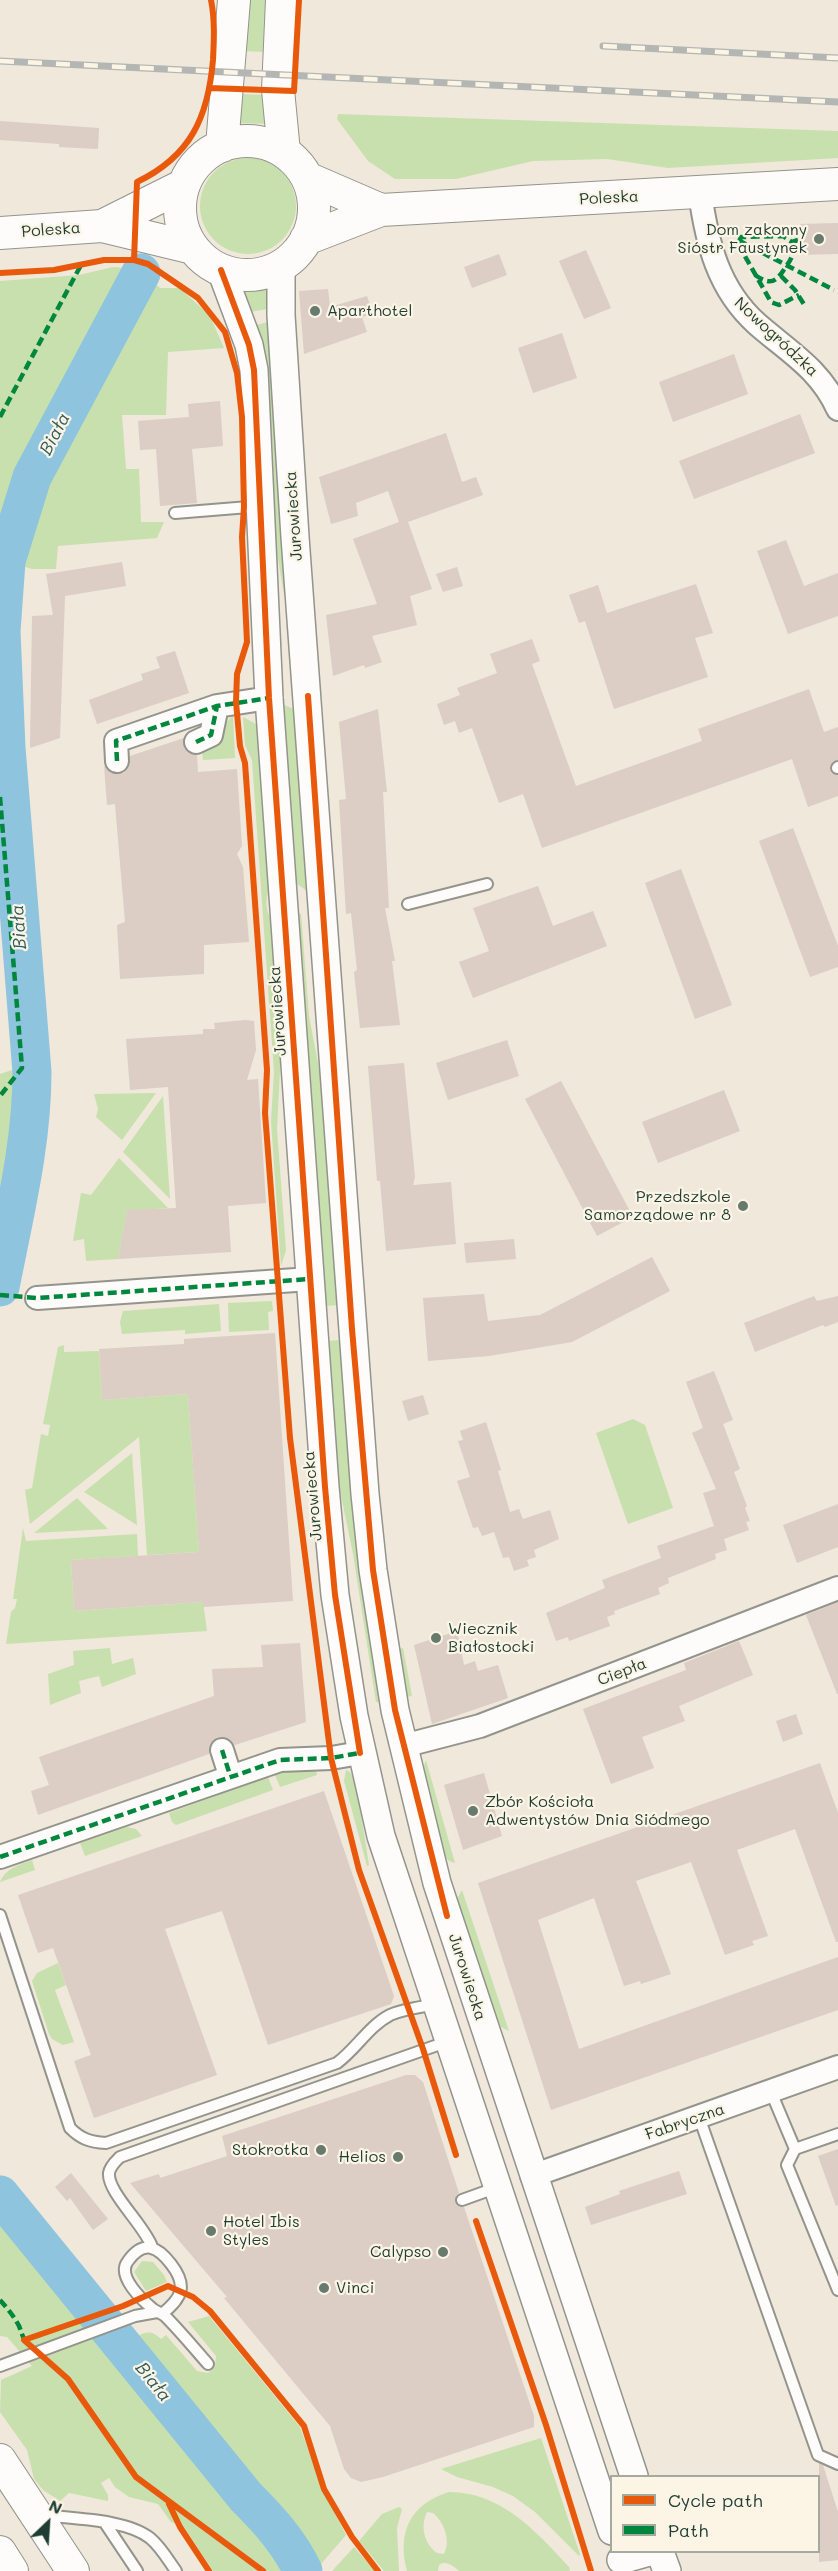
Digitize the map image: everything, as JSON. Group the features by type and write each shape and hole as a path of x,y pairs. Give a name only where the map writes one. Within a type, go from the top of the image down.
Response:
{"main road":[{"path":"222,146 234,0"},
{"path":"282,0 278,90 284,152"},
{"path":"243,141 264,143 284,152 298,164 313,194 314,209 306,239 295,254 281,266 262,273 241,274 222,270 206,261 193,248 183,228 180,207 184,185 192,169 206,155 222,146 243,141"},
{"name":"Poleska","path":"307,178 381,210"},
{"name":"Poleska","path":"306,239 381,210 838,184"},
{"name":"Poleska","path":"102,226 184,185"},
{"name":"Poleska","path":"0,233 102,226 193,248"},
{"path":"0,2460 73,2571"},
{"path":"0,2552 12,2571"}],"street":[{"name":"Nowogródzka","path":"700,193 708,239 717,271 728,290 756,323 816,373 838,410"},
{"name":"Jurowiecka","path":"281,266 281,315 294,526 365,1494 373,1570 395,1710 437,1883 532,2176 634,2475"},
{"name":"Jurowiecka","path":"222,270 249,345 254,370 269,698 310,1279 335,1595 360,1753 381,1836 610,2525"},
{"path":"117,761 116,741 217,706 269,698 308,696"},
{"path":"196,742 211,735 217,706"},
{"path":"285,909 295,901 304,901 322,911"},
{"path":"37,1299 310,1279"},
{"name":"Ciepła","path":"403,1746 480,1726 838,1588"},
{"path":"0,1857 230,1775 280,1760 331,1758 403,1746"},
{"path":"222,1750 230,1775"},
{"name":"Jurowiecka","path":"449,2041 489,2044"},
{"name":"Fabryczna","path":"532,2176 838,2067"},
{"path":"498,2187 532,2176"},
{"path":"583,2443 618,2428"},
{"path":"621,2561 646,2553"},
{"path":"660,2553 666,2571"}],"lane":[{"path":"175,513 261,506"},
{"path":"408,904 487,884"},
{"path":"0,1916 70,2128 79,2137 95,2142 106,2143 337,2063 349,2055 378,2024 392,2014 437,2004"},
{"path":"152,2247 146,2231 114,2190 110,2180 111,2168 120,2157 449,2041"},
{"path":"771,2092 795,2149"},
{"path":"699,2117 818,2455 838,2464"},
{"path":"837,2284 787,2165 795,2149 838,2133"},
{"path":"462,2200 498,2187"},
{"path":"0,2366 134,2317 160,2313 176,2303 182,2283 177,2271 160,2251 152,2247 143,2248 129,2259 124,2273 144,2300 160,2313 208,2364"},
{"path":"134,2317 144,2300"},
{"path":"36,2514 132,2528 148,2536 159,2546 176,2571"},
{"path":"105,2523 137,2571"}],"green space":[{"path":"246,0 266,0 268,12 266,52 243,51"},
{"path":"240,94 264,95 271,124 234,123"},
{"path":"338,114 838,131 838,158 668,168 607,159 533,161 456,179 395,179 368,161 337,119"},
{"path":"248,158 266,162 282,172 292,188 296,206 292,224 282,240 266,250 248,254 230,250 214,240 204,224 200,206 204,188 214,172 230,162"},
{"path":"113,267 139,272 160,288 180,288 210,316 224,348 168,352 166,415 122,415 126,469 139,469 141,522 164,522 157,538 58,546 56,569 32,569 6,561 0,630 0,281 79,275"},
{"path":"270,283 267,309 250,312 235,285"},
{"path":"268,322 288,594 284,595 274,535 273,456 269,394 265,356 256,325"},
{"path":"0,636 5,749 0,773"},
{"path":"282,704 296,710 307,891 293,881"},
{"path":"233,716 235,758 203,760 202,752 219,743 228,720"},
{"path":"243,717 256,724 259,731 270,887 266,904 272,921 281,1051 277,1129 286,1250 281,1266 271,1121 274,1072 252,760 245,745"},
{"path":"297,912 301,914 309,1016 322,1084 339,1305 325,1306"},
{"path":"18,1068 0,1204 0,1074"},
{"path":"156,1093 122,1140 96,1117 98,1109 94,1094"},
{"path":"163,1096 170,1199 123,1152"},
{"path":"119,1158 168,1208 127,1211 118,1259 86,1261 84,1239 73,1241 81,1193 91,1195"},
{"path":"272,1301 273,1311 268,1312 269,1330 229,1332 228,1303"},
{"path":"219,1304 221,1331 185,1334 185,1330 122,1334 120,1322 123,1311"},
{"path":"340,1340 361,1586 380,1702 376,1702 353,1554 336,1471 326,1341"},
{"path":"64,1345 64,1352 99,1351 102,1400 188,1394 199,1552 147,1555 139,1437 30,1524 25,1490 32,1488 41,1434 48,1436 50,1425 43,1424 58,1347"},
{"path":"633,1419 645,1425 673,1508 628,1524 596,1433"},
{"path":"132,1453 137,1525 84,1492"},
{"path":"77,1498 108,1529 34,1533"},
{"path":"23,1528 26,1541 137,1534 138,1556 71,1560 74,1611 203,1602 207,1631 6,1644 11,1612 15,1608 17,1599 13,1599"},
{"path":"110,1648 112,1664 133,1658 136,1674 102,1687 99,1676 79,1681 81,1693 50,1705 48,1674 74,1665 73,1651"},
{"path":"403,1648 412,1696 407,1697 397,1649"},
{"path":"426,1760 455,1863 449,1861 444,1855 422,1771"},
{"path":"292,1769 316,1770 317,1775 280,1787 275,1775"},
{"path":"346,1770 356,1782 369,1865 367,1866 344,1781"},
{"path":"268,1777 273,1790 176,1825 172,1822 169,1813"},
{"path":"127,1827 136,1829 142,1836 85,1856 80,1843"},
{"path":"32,1860 35,1870 0,1882 9,1870"},
{"path":"462,1890 509,2031 501,2027 495,2014 458,1906 458,1897"},
{"path":"58,1963 66,1985 55,1990 74,2042 63,2045 52,2039 49,2034 32,1981 37,1973"},
{"path":"0,2196 243,2503 278,2542 295,2571 213,2571 184,2527 171,2522 158,2504 129,2497 115,2487 109,2478 101,2483 108,2495 108,2501 69,2493 60,2501 43,2490 34,2479 27,2450 0,2412 1,2380 32,2366 7,2337 0,2336"},
{"path":"142,2261 153,2262 167,2282 146,2291 134,2272"},
{"path":"209,2316 300,2427 323,2490 346,2535 315,2571 310,2571 295,2543 258,2488 126,2342 148,2332 161,2339 166,2335 197,2371 208,2373 215,2367 216,2356 188,2322"},
{"path":"541,2438 579,2556 535,2512 513,2496 493,2487 457,2477 441,2469"},
{"path":"449,2492 468,2494 501,2506 544,2540 569,2567 570,2571 459,2571 444,2563 439,2565 438,2571 407,2571 404,2544 410,2521 416,2512 436,2497","holes":["427,2512 433,2513 445,2532 447,2543 444,2554 437,2553 429,2545 424,2534"]},
{"path":"399,2507 402,2509 397,2528 399,2571 384,2571 359,2541 382,2514"},
{"path":"354,2547 375,2571 332,2571"}],"building":[{"path":"0,121 99,128 98,149 0,140"},
{"name":"Dom zakonny Sióstr Faustynek","path":"838,223 838,254 800,255 800,224"},
{"path":"586,250 611,308 584,319 559,261"},
{"path":"499,254 507,275 472,288 464,267"},
{"path":"328,289 330,307 367,296 373,314 362,317 367,332 304,354 299,291"},
{"path":"562,333 577,378 533,393 518,348"},
{"path":"734,354 748,394 673,422 659,382"},
{"path":"220,401 223,446 192,449 197,503 160,506 156,449 140,450 138,421 189,417 188,404"},
{"path":"800,414 815,453 694,499 679,461"},
{"path":"446,433 462,482 476,477 483,495 408,522 432,589 410,596 417,625 372,636 382,662 365,668 364,665 333,676 326,615 377,604 353,539 399,522 388,491 356,503 358,516 331,524 319,477"},
{"path":"786,540 804,586 838,573 838,616 788,634 757,551"},
{"path":"122,562 126,586 65,596 60,738 30,748 32,616 53,615 46,574"},
{"path":"457,567 463,586 443,592 436,574"},
{"path":"696,584 713,633 695,638 708,677 614,709 585,621 579,623 569,595 598,585 607,613"},
{"path":"532,639 540,661 532,664 576,786 702,741 698,729 809,689 824,732 838,727 838,760 830,767 831,773 838,775 838,796 808,807 792,759 542,848 523,794 499,803 472,728 459,733 455,721 444,725 437,704 460,695 457,688 497,673 490,654"},
{"path":"175,651 189,693 97,724 89,700 143,680 141,674 160,668 156,657"},
{"path":"378,709 387,792 383,792 389,908 385,908 395,961 392,961 400,1025 360,1028 351,913 346,914 339,800 346,799 339,722"},
{"path":"184,738 184,748 189,753 197,755 198,772 237,769 242,846 237,854 243,867 249,942 204,945 204,974 120,979 117,925 125,922 115,804 107,805 104,766 111,773 124,773 129,767 130,756"},
{"path":"793,828 838,946 838,967 810,977 759,841"},
{"path":"681,869 732,1005 695,1019 645,883"},
{"path":"538,886 553,926 593,911 607,946 473,998 459,962 489,951 473,908"},
{"path":"254,1021 256,1050 247,1080 258,1079 266,1203 228,1206 231,1252 118,1259 127,1210 176,1208 168,1087 130,1090 126,1039 203,1034 203,1029 215,1029 214,1023"},
{"path":"507,1040 519,1076 448,1100 436,1063"},
{"path":"404,1063 415,1177 413,1185 451,1182 456,1244 386,1251 380,1181 377,1181 368,1066"},
{"path":"561,1081 633,1217 597,1236 525,1099"},
{"path":"724,1090 740,1131 658,1163 642,1122"},
{"path":"514,1239 516,1259 466,1263 464,1243"},
{"path":"652,1257 670,1291 572,1342 489,1356 428,1361 423,1298 484,1294 488,1321 540,1315"},
{"path":"814,1296 817,1301 838,1296 838,1322 825,1327 823,1325 755,1352 744,1323"},
{"path":"275,1333 293,1601 203,1607 203,1602 74,1611 71,1560 199,1552 188,1394 102,1400 99,1349 184,1344 184,1339"},
{"path":"714,1371 733,1420 723,1424 740,1469 734,1472 747,1506 745,1508 750,1521 746,1522 749,1530 724,1539 727,1550 715,1554 716,1559 668,1578 669,1583 658,1588 660,1594 614,1611 615,1614 607,1617 610,1626 569,1641 568,1637 556,1641 546,1613 605,1588 602,1580 661,1558 657,1546 714,1526 703,1493 716,1489 692,1433 703,1428 686,1382"},
{"path":"423,1395 429,1414 408,1421 402,1401"},
{"path":"486,1422 501,1470 498,1471 510,1512 519,1509 523,1519 550,1510 559,1539 534,1550 536,1557 527,1560 529,1566 514,1571 509,1557 503,1558 494,1532 482,1536 478,1527 473,1528 457,1481 470,1477 458,1441 463,1440 460,1431"},
{"path":"838,1504 838,1547 797,1563 783,1525"},
{"path":"838,1602 838,1694 837,1694 806,1615"},
{"path":"457,1631 464,1665 475,1661 478,1671 498,1665 508,1698 432,1724 414,1645"},
{"path":"739,1641 753,1675 679,1706 685,1721 642,1737 654,1768 611,1784 583,1709 686,1670 684,1663"},
{"path":"300,1643 306,1722 235,1745 225,1737 217,1737 209,1747 209,1754 38,1815 31,1791 49,1785 39,1757 214,1696 212,1669 263,1667 261,1645"},
{"path":"796,1714 803,1734 783,1742 776,1721"},
{"path":"820,1763 838,1813 838,1942 836,1942 795,1829 737,1850 768,1936 752,1941 754,1945 725,1955 691,1862 636,1881 671,1974 641,1984 640,1981 624,1986 594,1898 538,1920 579,2049 838,1957 838,2010 551,2110 478,1883"},
{"name":"Zbór Kościoła Adwentystów Dnia Siódmego","path":"484,1773 502,1836 463,1850 444,1785"},
{"path":"324,1791 394,1996 391,2004 268,2045 222,1911 165,1929 217,2075 94,2118 74,2061 91,2055 53,1948 38,1953 18,1895"},
{"path":"406,2075 415,2075 423,2082 459,2193 455,2202 458,2206 464,2207 534,2416 534,2427 383,2477 361,2482 351,2478 344,2469 330,2426 224,2298 227,2297 130,2183 159,2174 160,2178 227,2156 222,2136"},
{"path":"838,2149 838,2205 836,2206 818,2156"},
{"path":"679,2171 687,2194 591,2225 585,2207 620,2194 619,2191"},
{"path":"71,2173 108,2219 93,2230 70,2198 67,2201 55,2187"},
{"path":"819,2463 823,2465 838,2512 838,2560 819,2562"}],"waterway":[{"name":"Biała","path":"0,1287 26,1153 32,1072 6,748 1,631 6,561 32,477 141,273"},
{"name":"Biała","path":"0,2195 246,2497 278,2532 303,2571"}],"railway":[{"path":"603,46 838,58"},
{"path":"0,61 838,102"}],"marked path":[{"path":"798,240 792,242 783,236 741,237 738,244 771,302 779,305 799,295"},
{"path":"738,240 834,290"},
{"path":"755,275 765,281 776,279 791,259 792,242"},
{"path":"0,417 81,265"},
{"path":"781,276 795,290 805,306"},
{"path":"117,761 116,741 217,706 269,698"},
{"path":"196,742 211,735 217,706"},
{"path":"0,797 22,1068 0,1096"},
{"path":"0,1295 37,1298 310,1279"},
{"path":"222,1750 230,1775"},
{"path":"0,1857 280,1760 331,1758 360,1753"},
{"path":"0,2300 15,2319 28,2344"}],"cycle path":[{"path":"134,260 137,182 156,172 183,147 193,133 207,99 213,52 214,22 211,0"},
{"path":"209,88 294,91 299,0"},
{"path":"0,273 54,270 104,260 134,260 148,264 198,298 225,332 237,373 242,417 244,507 242,537 247,642 237,674 236,702 240,746 245,763 267,1070 265,1113 290,1438 331,1758 359,1870 423,2049 456,2155"},
{"path":"221,270 249,345 254,370 269,698 325,1487 335,1595 360,1753"},
{"path":"308,696 352,1329 373,1570 395,1710 447,1916"},
{"path":"476,2221 546,2425 591,2571"},
{"path":"24,2340 123,2306 168,2286 193,2297 210,2311 304,2426 324,2489 352,2537 378,2571"},
{"path":"24,2340 68,2379 136,2477 263,2571"},
{"path":"169,2504 180,2527 209,2571"}],"place":[{"name":"Dom zakonny Sióstr Faustynek","path":"819,239"},
{"name":"Aparthotel","path":"315,311"},
{"name":"Przedszkole Samorządowe nr 8","path":"743,1206"},
{"name":"Wiecznik Białostocki","path":"436,1638"},
{"name":"Zbór Kościoła Adwentystów Dnia Siódmego","path":"473,1811"},
{"name":"Stokrotka","path":"321,2150"},
{"name":"Helios","path":"398,2157"},
{"name":"Hotel Ibis Styles","path":"211,2231"},
{"name":"Calypso","path":"443,2252"},
{"name":"Vinci","path":"324,2288"}]}
